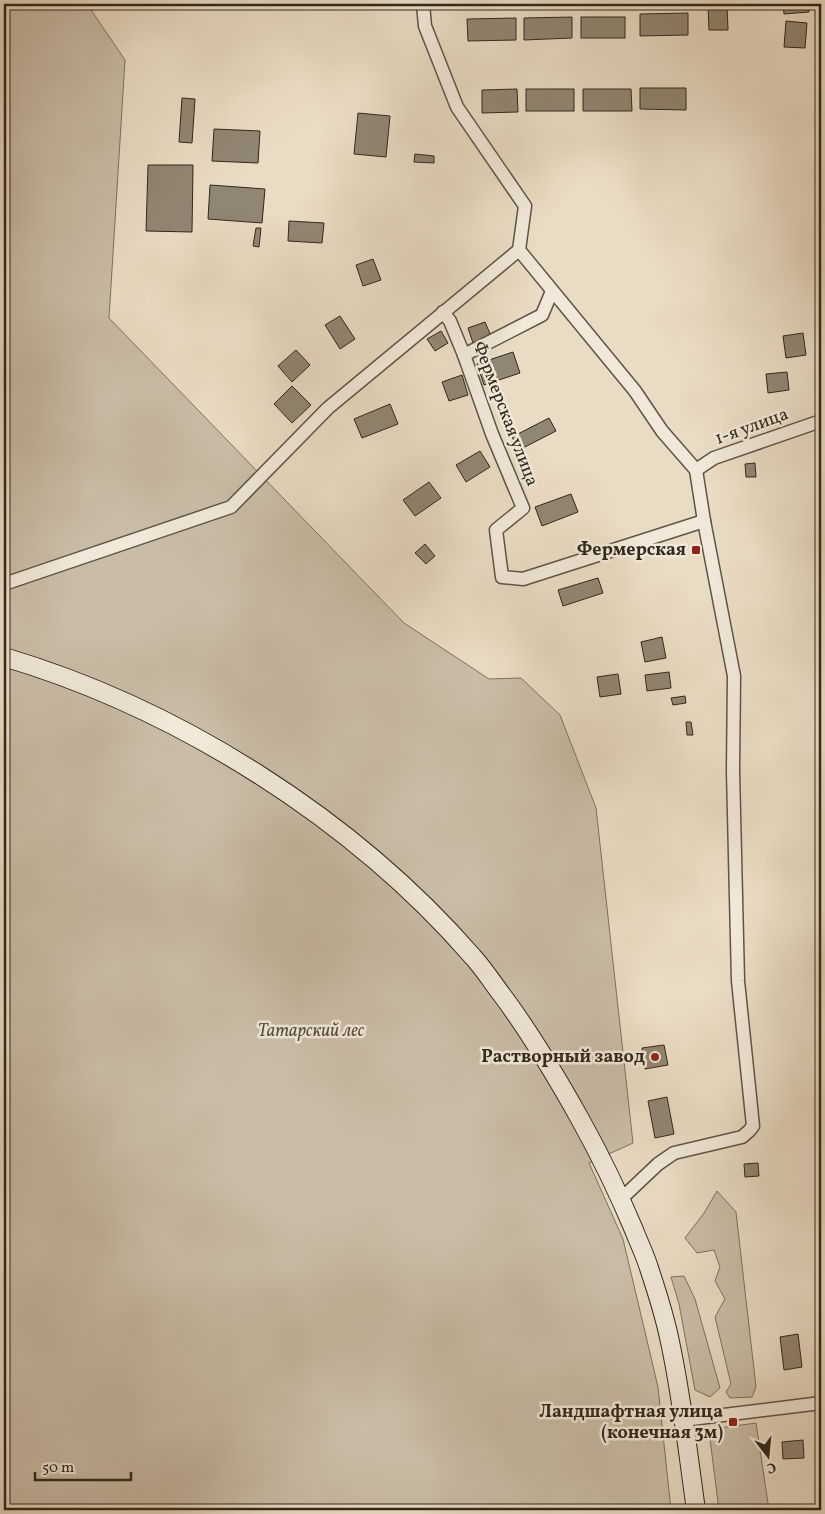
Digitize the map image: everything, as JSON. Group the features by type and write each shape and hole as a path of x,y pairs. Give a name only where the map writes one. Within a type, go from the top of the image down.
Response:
{"main road":[{"path":"4,657 92,687 173,725 241,764 309,808 365,850 421,901 468,952 518,1016 558,1079 598,1150 621,1199 648,1265 670,1340 696,1510"}],"street":[{"path":"4,584 231,508 328,408 519,250 525,206 457,107 425,26 423,4"},
{"path":"519,250 635,391 662,431 696,470 734,676 733,771 738,981 752,1126 742,1137 674,1153 658,1164 621,1199"},
{"path":"464,355 542,315 552,292"},
{"name":"Фермерская улица","path":"443,312 450,321 464,355 492,434 523,508 496,530 502,577 523,579 704,521"},
{"name":"1-я улица","path":"696,470 714,458 821,421"},
{"path":"683,1420 821,1403"}],"green space":[{"name":"Татарский лес","path":"4,4 87,4 125,60 109,318 404,623 489,679 521,678 560,715 596,808 633,1143 589,1163 623,1239 658,1387 671,1510 4,1510"},
{"path":"717,1191 736,1212 756,1387 752,1397 730,1398 726,1392 731,1384 715,1317 725,1299 715,1281 720,1267 714,1250 697,1253 685,1238 704,1213"},
{"path":"684,1276 695,1299 720,1388 710,1397 695,1390 679,1304 671,1277"},
{"path":"756,1423 769,1510 719,1510 710,1439 719,1428"}],"building":[{"path":"727,4 728,30 709,30 708,5"},
{"path":"783,4 808,4 809,12 784,14"},
{"path":"688,13 688,35 640,36 640,14"},
{"path":"572,17 572,38 524,40 524,18"},
{"path":"581,17 625,17 625,38 581,38"},
{"path":"516,18 516,40 468,41 467,19"},
{"path":"786,21 807,23 805,48 784,47"},
{"path":"640,88 686,88 686,110 640,109"},
{"path":"517,89 518,112 482,113 482,90"},
{"path":"526,89 574,89 574,111 526,111"},
{"path":"583,89 631,89 632,111 583,111"},
{"path":"182,98 195,99 192,143 179,142"},
{"path":"358,113 390,116 386,157 354,154"},
{"path":"214,129 260,131 258,163 212,161"},
{"path":"415,154 434,156 434,163 414,162"},
{"path":"148,165 193,165 192,232 146,231"},
{"path":"210,185 265,189 262,223 208,219"},
{"path":"289,221 324,223 322,243 288,241"},
{"path":"256,228 261,228 259,247 253,246"},
{"path":"373,259 381,280 363,286 356,265"},
{"path":"340,316 355,339 340,349 325,325"},
{"path":"485,322 491,336 473,343 468,328"},
{"path":"441,331 448,343 435,351 427,339"},
{"path":"803,333 806,355 786,358 783,336"},
{"path":"296,350 310,365 292,382 278,366"},
{"path":"513,352 520,373 484,385 477,364"},
{"path":"787,372 789,390 768,393 766,374"},
{"path":"462,375 468,395 449,401 442,382"},
{"path":"292,386 311,405 292,423 274,404"},
{"path":"390,404 398,424 362,438 354,419"},
{"path":"549,418 556,431 519,450 512,437"},
{"path":"480,451 490,467 466,482 456,465"},
{"path":"755,463 756,477 746,477 745,464"},
{"path":"429,482 441,498 415,516 403,500"},
{"path":"571,494 578,512 542,526 535,507"},
{"path":"425,544 435,556 426,564 415,553"},
{"path":"598,578 603,593 563,606 558,590"},
{"path":"662,637 666,658 645,662 641,642"},
{"path":"669,672 671,688 647,691 645,675"},
{"path":"618,674 621,694 600,697 597,677"},
{"path":"685,696 686,703 673,705 671,698"},
{"path":"686,722 691,722 693,735 687,735"},
{"name":"Растворный завод","path":"664,1045 668,1065 645,1069 642,1048"},
{"path":"667,1097 674,1134 655,1138 648,1101"},
{"path":"758,1163 759,1176 745,1177 744,1164"},
{"path":"798,1334 802,1367 784,1370 780,1337"},
{"path":"803,1440 804,1458 783,1459 782,1442"}],"place":[{"name":"Фермерская","path":"696,550"},
{"name":"Растворный завод","path":"655,1057"},
{"name":"Ландшафтная улица (конечная 3м)","path":"733,1422"}]}
